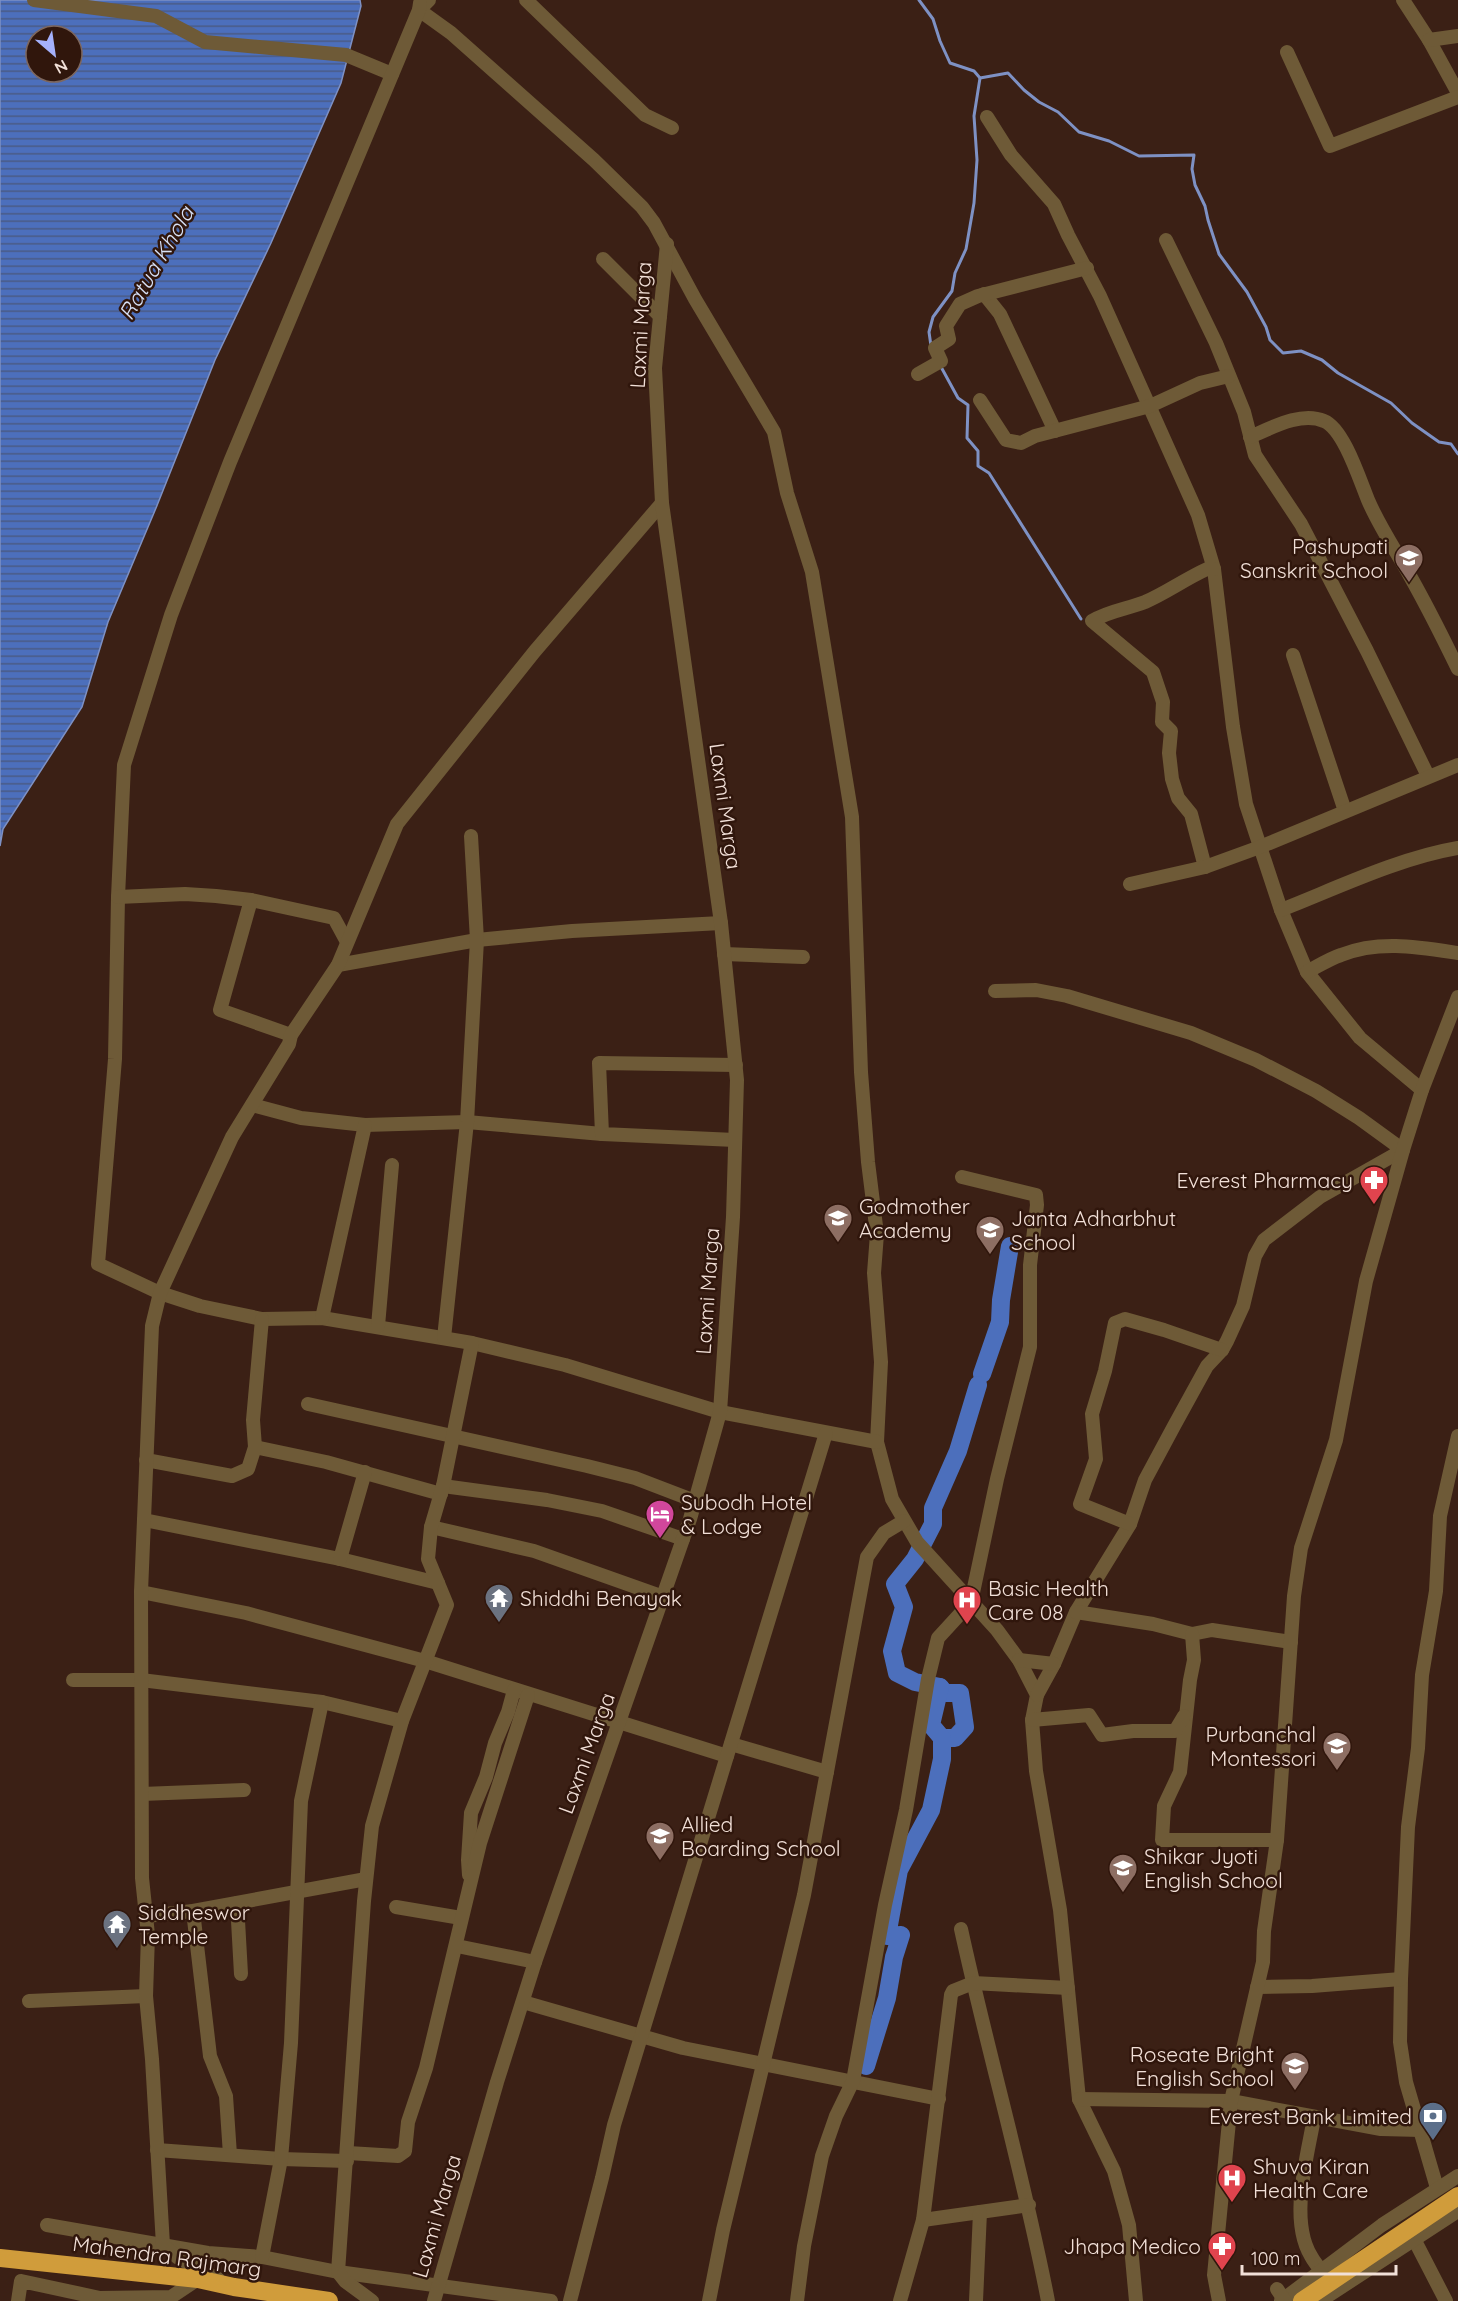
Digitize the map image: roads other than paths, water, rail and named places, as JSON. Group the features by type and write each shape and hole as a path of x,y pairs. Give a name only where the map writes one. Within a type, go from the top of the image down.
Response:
{"highway":[{"path":"1302,2301 1326,2276 1458,2196"},
{"name":"Mahendra Rajmarg","path":"0,2258 198,2279 234,2287 328,2301"}],"street":[{"path":"34,0 156,16 205,42 348,55 392,74"},
{"path":"526,0 645,115 672,128"},
{"path":"1287,52 1330,146 1458,95 1429,40 1403,0"},
{"path":"877,1442 720,1412 564,1365 472,1343 322,1318 262,1319 200,1306 160,1293 98,1264 115,1059 118,897 124,765 171,615 230,462 423,3 451,33 616,180 642,207 667,244 695,299 774,432 787,493 812,572 852,817 861,1072 868,1162 878,1234 874,1273 881,1362 877,1442 892,1499 904,1521 920,1546 997,1630 1019,1660 1037,1695"},
{"path":"1429,40 1458,36"},
{"path":"987,117 1015,160 1054,204 1068,236 1087,268 1198,515 1214,569 1233,728 1244,795 1281,910 1307,972 1360,1038 1422,1090"},
{"path":"1166,240 1212,334 1244,412 1255,454 1301,524 1428,776"},
{"name":"Laxmi Marga","path":"434,2301 480,2138 535,1962 683,1539 720,1412 733,1217 737,1080 721,923 662,502 655,368 667,244"},
{"path":"603,259 660,316"},
{"path":"918,374 941,361 935,348 949,339 946,326 960,304 984,294 1087,268"},
{"path":"984,294 1000,314 1055,431"},
{"path":"980,400 1006,440 1021,443 1035,436 1150,406 1200,383 1229,376"},
{"path":"1250,437 1302,419 1325,421 1335,429 1352,457 1369,501 1458,669"},
{"path":"234,2287 177,2257 163,2245 146,1995 148,1935 142,1878 141,1592 152,1326 160,1293 232,1137 289,1044 291,1035 338,965 397,824 535,651 662,502"},
{"path":"1205,867 1191,814 1178,798 1172,779 1169,753 1172,731 1162,722 1163,702 1153,672 1092,621 1105,613 1120,611 1147,601 1207,569 1214,569"},
{"path":"1293,655 1345,811"},
{"path":"1130,884 1205,867 1260,847 1458,765"},
{"path":"444,1338 466,1122 477,940 471,836"},
{"path":"1281,910 1386,869 1439,851 1458,848"},
{"path":"118,897 185,894 251,900 334,918 347,942"},
{"path":"251,900 220,1010 291,1035"},
{"path":"338,965 477,940 572,931 721,923"},
{"path":"1307,972 1340,955 1371,947 1402,945 1458,953"},
{"path":"724,954 803,957"},
{"path":"995,991 1036,990 1067,996 1191,1033 1256,1060 1316,1091 1359,1118 1402,1150"},
{"path":"1219,2301 1214,2275 1231,2101 1263,1962 1264,1930 1277,1840 1294,1596 1301,1548 1336,1440 1366,1281 1402,1150 1422,1090 1458,997"},
{"path":"602,1134 599,1062 736,1065"},
{"path":"252,1105 301,1118 364,1125 466,1122 602,1134 735,1140"},
{"path":"322,1318 364,1125"},
{"path":"1136,2301 1129,2224 1114,2171 1079,2099 1060,1910 1036,1771 1032,1720 1037,1695 1054,1664 1076,1612 1130,1524 1149,1471 1207,1366 1222,1350 1243,1306 1255,1256 1264,1240 1320,1197 1402,1150"},
{"path":"378,1326 392,1165"},
{"path":"797,2301 804,2246 822,2156 836,2116 854,2081 885,1905 906,1810 938,1638 971,1602 997,1479 1030,1347 1030,1265 1036,1195 962,1177"},
{"path":"146,1460 232,1476 248,1469 255,1447 254,1420 262,1319"},
{"path":"1130,1524 1080,1504 1096,1459 1092,1414 1105,1371 1115,1323 1125,1319 1222,1350"},
{"path":"372,2301 345,2281 338,2272 348,2157 366,1879 372,1826 402,1721 447,1605 428,1559 431,1527 442,1490 472,1343"},
{"path":"308,1404 453,1435 634,1478 695,1501"},
{"path":"570,2301 614,2125 826,1433"},
{"path":"1437,2188 1406,2082 1400,2042 1401,1979 1408,1827 1418,1748 1422,1675 1436,1591 1440,1516 1458,1436"},
{"path":"255,1447 442,1490 546,1500 602,1511 683,1539"},
{"path":"340,1559 365,1472"},
{"path":"144,1520 340,1559 438,1583"},
{"path":"710,2301 723,2230 804,1895 867,1557 884,1533 904,1521"},
{"path":"431,1527 534,1551 662,1596"},
{"path":"141,1592 246,1613 425,1661 619,1723 827,1772"},
{"path":"1076,1612 1153,1624 1192,1634 1212,1630 1292,1642"},
{"path":"1192,1634 1194,1660 1180,1772 1164,1806 1162,1840 1277,1840"},
{"path":"1019,1660 1054,1664"},
{"path":"74,1680 141,1680 322,1702 402,1721"},
{"path":"472,1880 469,1875 468,1860 471,1813 486,1777 495,1743 514,1690"},
{"path":"158,2150 281,2159 398,2156 405,2151 408,2122 426,2068 446,1979 457,1946 461,1918 489,1812 528,1695"},
{"path":"262,2258 281,2159 291,2043 301,1801 322,1702"},
{"path":"1032,1720 1089,1715 1102,1735 1133,1731 1174,1731 1186,1712"},
{"path":"142,1794 243,1790"},
{"path":"146,1917 194,1911 366,1879"},
{"path":"237,1903 241,1974"},
{"path":"396,1907 461,1918"},
{"path":"194,1911 210,2056 226,2096 230,2155"},
{"path":"961,1929 1029,2205 1048,2301"},
{"path":"457,1946 535,1962"},
{"path":"1257,1987 1312,1986 1401,1979"},
{"path":"900,2301 923,2220 953,1991 973,1983 1068,1988"},
{"path":"28,2001 146,1995"},
{"path":"523,2002 683,2048 939,2099"},
{"path":"1079,2099 1231,2101 1381,2129 1421,2130"},
{"path":"1314,2118 1302,2185 1301,2228 1310,2255 1326,2276"},
{"path":"1281,2297 1326,2276 1382,2225 1458,2176"},
{"path":"923,2220 1029,2205"},
{"path":"1320,2301 1458,2211"},
{"path":"976,2301 980,2212"},
{"path":"47,2225 208,2253 262,2258 338,2272 551,2301"},
{"path":"1414,2239 1446,2301"},
{"path":"18,2301 21,2280 100,2299 171,2297 198,2279"}],"water":[{"name":"Ratua Khola","path":"0,0 360,0 361,6 341,83 271,243 215,360 108,622 82,707 3,829 0,846"}],"waterway":[{"path":"919,0 933,19 950,63 974,71 980,78 1008,73 1024,90 1039,102 1058,112 1079,132 1109,141 1139,156 1194,155 1192,169 1195,185 1205,206 1219,254 1247,292 1266,327 1270,340 1283,353 1301,351 1322,360 1338,373 1391,403 1412,423 1439,442 1451,444 1458,454"},
{"path":"931,346 929,332 933,317 952,291 955,273 966,249 974,203 977,160 974,116 980,78"},
{"path":"940,365 958,398 968,405 967,438 978,451 978,466 989,473 1081,619"},
{"path":"982,1374 1000,1322 1001,1300 1010,1246"},
{"path":"866,2066 887,1998 894,1957 901,1935 887,1936 899,1870 931,1810 942,1759 942,1738 931,1725 940,1687 915,1682 897,1673 892,1651 904,1607 895,1584 915,1559 933,1524 933,1508 958,1451 978,1385"},
{"path":"940,1687 945,1693 960,1693 965,1727 955,1738 942,1738"}],"place":[{"name":"Pashupati Sanskrit School","path":"1409,584"},
{"name":"Everest Pharmacy","path":"1374,1206"},
{"name":"Godmother Academy","path":"838,1244"},
{"name":"Janta Adharbhut School","path":"990,1256"},
{"name":"Subodh Hotel & Lodge","path":"660,1540"},
{"name":"Shiddhi Benayak","path":"499,1624"},
{"name":"Basic Health Care 08","path":"967,1626"},
{"name":"Purbanchal Montessori","path":"1337,1772"},
{"name":"Allied Boarding School","path":"660,1862"},
{"name":"Shikar Jyoti English School","path":"1123,1894"},
{"name":"Siddheswor Temple","path":"117,1950"},
{"name":"Roseate Bright English School","path":"1295,2092"},
{"name":"Everest Bank Limited","path":"1433,2142"},
{"name":"Shuva Kiran Health Care","path":"1232,2204"},
{"name":"Jhapa Medico","path":"1222,2272"}]}
